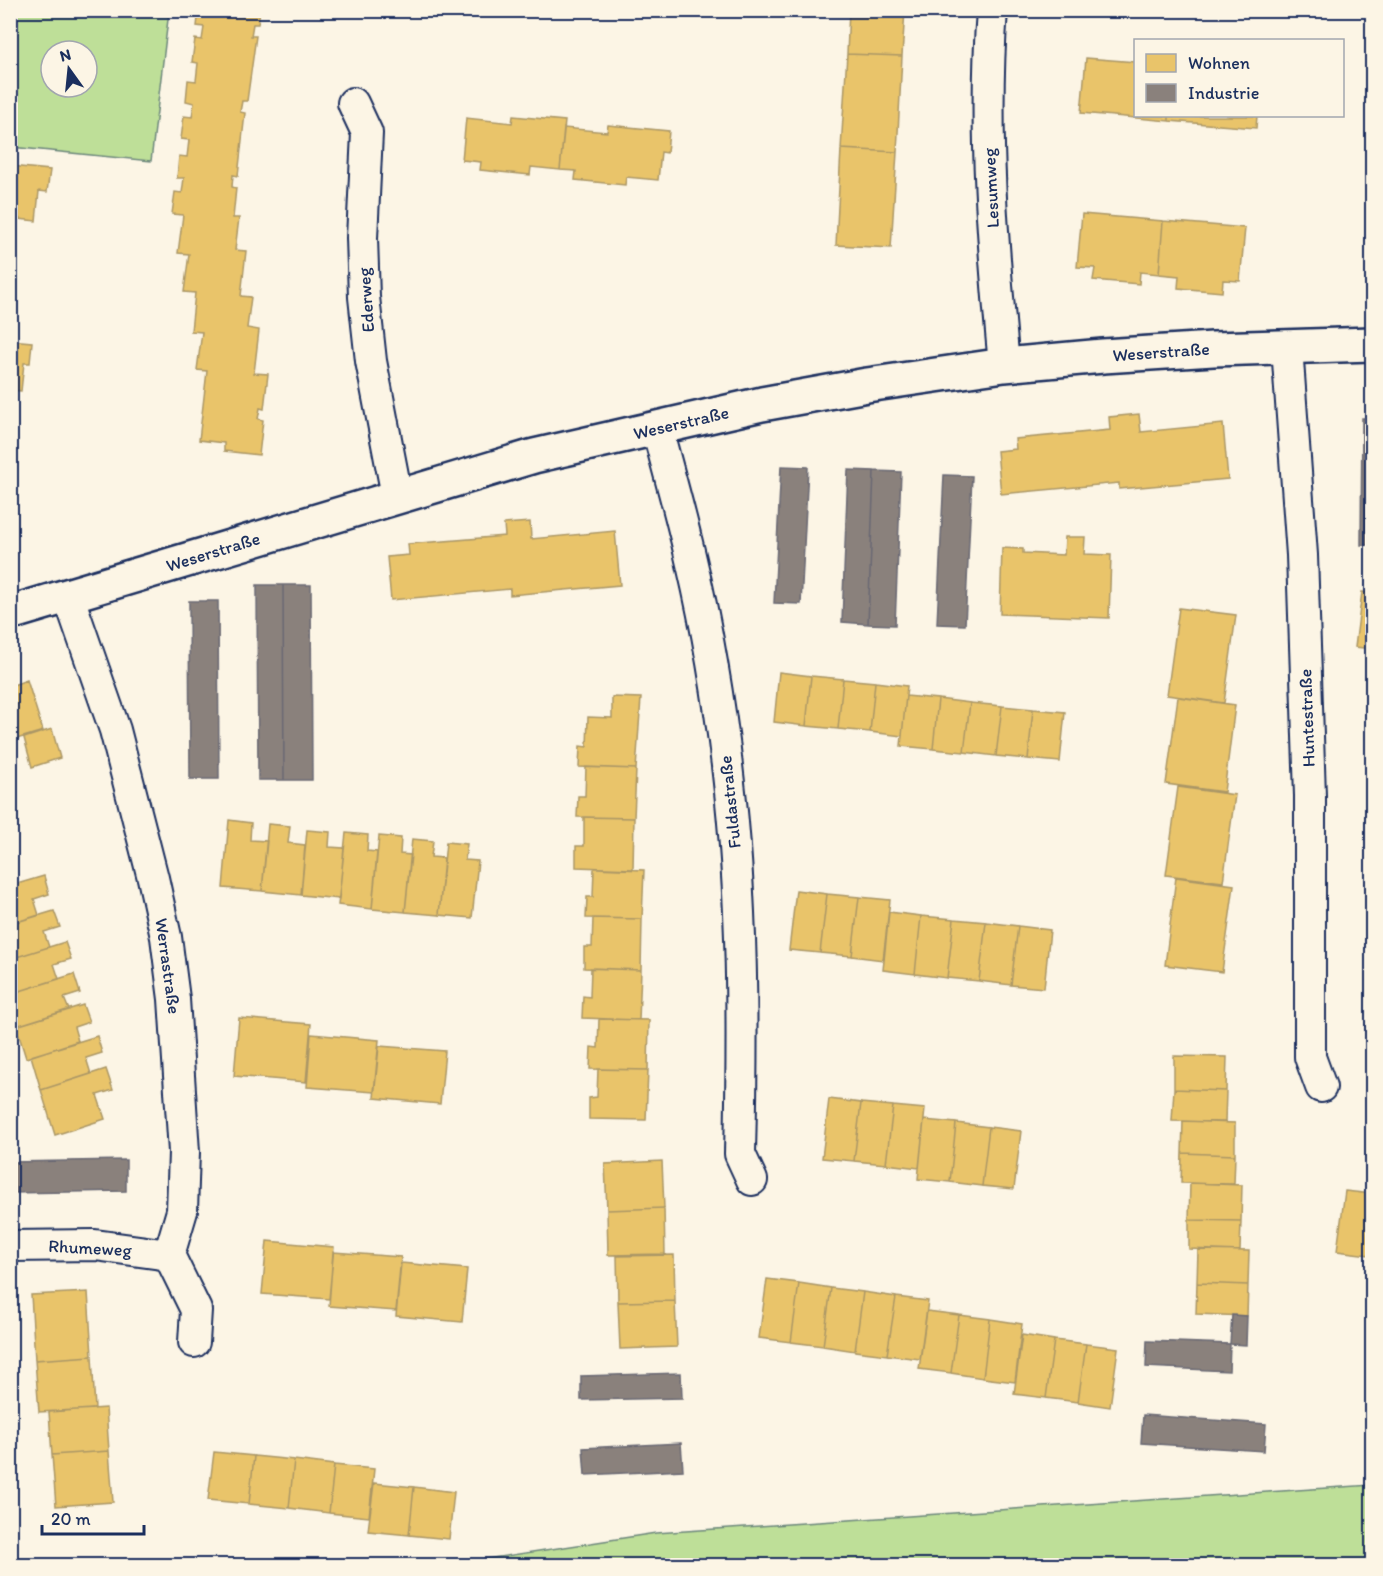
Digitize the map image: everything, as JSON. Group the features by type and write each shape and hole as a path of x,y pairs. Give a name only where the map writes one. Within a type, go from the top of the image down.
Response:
{"street":[{"name":"Lesumweg","path":"992,10 988,132 996,287 1004,365"},
{"name":"Ederweg","path":"353,103 367,133 362,238 364,297 370,351 397,496"},
{"name":"Weserstraße","path":"10,613 534,456 762,404 843,389 1004,365 1213,348 1372,344"},
{"name":"Huntestraße","path":"1287,347 1302,555 1310,796 1310,1057 1322,1087"},
{"name":"Fuldastraße","path":"657,428 692,565 710,658 728,773 737,859 742,962 740,1154 752,1180"},
{"name":"Werrastraße","path":"69,595 115,730 166,937 174,999 184,1152 182,1211 169,1255"},
{"name":"Rhumeweg","path":"10,1246 95,1245 169,1255"},
{"path":"169,1255 196,1310 194,1342"}],"green space":[{"path":"10,11 169,11 151,161 11,147"},
{"path":"1372,1485 1372,1565 447,1565 656,1533"}],"building: Wohnen":[{"path":"199,10 260,10 258,24 253,24 251,36 256,36 247,101 242,101 240,112 245,113 238,176 233,175 232,187 236,188 233,218 239,218 235,250 246,251 241,296 251,297 247,328 259,330 254,373 268,374 264,409 260,408 258,419 263,420 259,455 224,451 224,443 199,440 207,371 197,370 202,332 191,331 195,293 184,292 189,254 178,253 183,215 172,214 175,192 182,193 184,178 177,178 179,156 187,157 189,140 181,139 184,116 192,117 194,103 186,101 188,80 196,81 198,63 192,62 195,39 202,40 204,27 197,26"},
{"path":"849,10 905,10 902,56 847,54"},
{"path":"847,54 902,56 897,152 841,149"},
{"path":"1086,58 1134,62 1134,117 1169,117 1169,121 1081,113"},
{"path":"513,116 565,121 560,170 531,167 530,175 480,170 481,162 462,160 466,118 512,123"},
{"path":"1169,117 1257,117 1256,128 1169,121"},
{"path":"608,125 669,131 667,153 661,152 658,180 626,177 625,185 575,180 576,171 560,170 564,128 607,132"},
{"path":"841,149 897,152 891,248 836,245"},
{"path":"10,166 50,170 47,192 39,191 36,221 10,218"},
{"path":"1082,214 1163,221 1159,274 1140,272 1139,284 1093,280 1095,268 1077,267"},
{"path":"1163,221 1245,228 1240,281 1223,280 1222,292 1178,288 1179,276 1159,274"},
{"path":"10,340 32,342 30,363 24,363 21,391 10,390"},
{"path":"1139,414 1141,432 1223,424 1228,479 1119,489 1119,483 1001,494 997,451 1016,449 1015,439 1110,430 1109,417"},
{"path":"530,522 531,539 615,531 620,585 510,595 510,589 391,600 387,557 409,555 408,544 505,536 504,524"},
{"path":"1065,537 1085,537 1084,554 1111,555 1109,618 1000,614 1002,548 1023,549 1023,553 1064,555"},
{"path":"1362,592 1372,593 1372,649 1355,647"},
{"path":"1179,608 1236,615 1224,703 1167,695"},
{"path":"779,672 811,676 806,726 774,722"},
{"path":"811,676 843,679 838,729 806,726"},
{"path":"843,679 875,682 870,732 838,729"},
{"path":"27,680 43,731 10,741 10,686"},
{"path":"875,682 907,686 902,736 870,732"},
{"path":"906,696 938,699 933,749 901,746"},
{"path":"612,697 641,698 636,769 579,767 580,746 587,747 588,717 612,718"},
{"path":"1178,697 1235,705 1224,792 1166,784"},
{"path":"938,699 970,703 964,752 933,749"},
{"path":"970,703 1002,706 996,756 964,752"},
{"path":"1002,706 1033,709 1028,759 996,756"},
{"path":"1033,709 1065,712 1060,762 1028,759"},
{"path":"52,729 60,758 32,767 24,738"},
{"path":"586,767 636,769 634,818 577,817 578,796 585,796"},
{"path":"1178,787 1235,795 1223,882 1166,875"},
{"path":"584,817 634,818 633,869 576,867 576,846 584,846"},
{"path":"229,820 251,823 250,840 267,841 262,891 223,888"},
{"path":"268,824 290,826 288,843 305,845 301,895 262,891"},
{"path":"307,830 330,832 329,847 344,848 339,899 301,895"},
{"path":"346,833 368,835 367,851 377,852 372,909 338,905"},
{"path":"379,836 401,838 400,854 411,855 405,912 372,909"},
{"path":"412,839 433,841 431,857 444,858 439,915 405,912"},
{"path":"446,842 467,844 465,860 478,861 472,918 439,915"},
{"path":"594,868 644,870 642,919 586,918 587,897 593,897"},
{"path":"44,876 49,894 34,899 39,915 10,924 10,886"},
{"path":"1176,877 1234,885 1222,972 1165,965"},
{"path":"796,890 827,894 820,953 789,950"},
{"path":"827,894 859,897 852,956 820,953"},
{"path":"859,897 890,900 883,960 852,956"},
{"path":"54,911 60,927 44,932 49,947 10,959 10,924"},
{"path":"889,912 921,916 915,974 883,970"},
{"path":"921,916 954,919 947,978 915,974"},
{"path":"593,918 642,919 641,970 584,968 584,947 592,947"},
{"path":"954,919 986,922 979,981 947,978"},
{"path":"986,922 1018,926 1011,985 979,981"},
{"path":"1018,926 1050,930 1044,988 1011,985"},
{"path":"65,942 71,959 54,964 59,979 10,994 10,959"},
{"path":"591,968 641,970 639,1020 582,1018 583,996 590,997"},
{"path":"74,974 80,993 64,998 69,1010 16,1026 10,1007 10,994"},
{"path":"83,1005 89,1022 74,1027 78,1041 26,1058 16,1026"},
{"path":"239,1018 311,1024 306,1082 234,1076"},
{"path":"599,1019 649,1020 648,1070 590,1069 591,1047 598,1048"},
{"path":"311,1034 379,1040 374,1092 307,1087"},
{"path":"97,1036 102,1053 86,1058 91,1074 41,1090 31,1056"},
{"path":"379,1046 445,1051 440,1104 374,1098"},
{"path":"1174,1056 1227,1057 1226,1091 1174,1089"},
{"path":"106,1069 113,1090 97,1095 105,1119 55,1135 41,1090"},
{"path":"598,1069 648,1070 646,1120 589,1119 589,1098 597,1097"},
{"path":"1174,1089 1226,1091 1225,1122 1172,1121"},
{"path":"829,1099 861,1103 854,1161 822,1158"},
{"path":"861,1103 893,1106 886,1164 854,1161"},
{"path":"893,1106 925,1109 919,1168 886,1164"},
{"path":"924,1120 956,1123 950,1182 918,1179"},
{"path":"1183,1121 1235,1123 1235,1155 1182,1153"},
{"path":"956,1123 989,1127 982,1186 950,1182"},
{"path":"989,1127 1021,1131 1014,1189 982,1186"},
{"path":"1182,1153 1235,1155 1234,1184 1181,1183"},
{"path":"662,1161 664,1208 607,1210 605,1164"},
{"path":"1190,1183 1242,1185 1241,1221 1189,1220"},
{"path":"1345,1191 1372,1194 1369,1255 1337,1251"},
{"path":"664,1208 665,1254 608,1255 607,1210"},
{"path":"1189,1220 1241,1221 1240,1251 1189,1249"},
{"path":"267,1241 334,1247 329,1299 262,1294"},
{"path":"1198,1250 1249,1251 1248,1285 1197,1283"},
{"path":"333,1252 401,1257 396,1311 329,1306"},
{"path":"674,1255 675,1301 618,1302 617,1256"},
{"path":"401,1263 467,1269 462,1322 396,1316"},
{"path":"767,1279 799,1283 791,1342 759,1338"},
{"path":"799,1283 831,1288 823,1346 791,1342"},
{"path":"1197,1283 1248,1285 1247,1316 1196,1314"},
{"path":"831,1288 863,1292 855,1351 823,1346"},
{"path":"88,1292 92,1356 35,1360 31,1295"},
{"path":"863,1292 896,1297 887,1355 855,1351"},
{"path":"896,1297 928,1301 920,1359 887,1355"},
{"path":"675,1301 677,1347 620,1349 618,1302"},
{"path":"927,1311 959,1315 951,1373 919,1369"},
{"path":"959,1315 990,1319 983,1378 951,1373"},
{"path":"990,1319 1022,1324 1015,1382 983,1378"},
{"path":"1022,1335 1054,1340 1046,1398 1014,1394"},
{"path":"1054,1340 1086,1344 1078,1402 1046,1398"},
{"path":"1086,1344 1118,1348 1110,1407 1078,1402"},
{"path":"92,1356 95,1409 39,1412 35,1360"},
{"path":"106,1408 109,1451 52,1455 49,1412"},
{"path":"109,1451 113,1502 56,1506 52,1455"},
{"path":"214,1452 254,1456 249,1504 208,1500"},
{"path":"254,1456 294,1460 289,1508 249,1504"},
{"path":"294,1460 334,1465 329,1513 289,1508"},
{"path":"334,1465 374,1469 369,1517 329,1513"},
{"path":"374,1483 414,1487 409,1535 368,1531"},
{"path":"414,1487 454,1492 449,1539 409,1535"}],"building: Industrie":[{"path":"1362,418 1372,418 1372,545 1361,545"},
{"path":"781,466 808,467 801,604 774,603"},
{"path":"848,470 874,471 868,624 842,622"},
{"path":"874,471 901,472 895,625 868,624"},
{"path":"944,475 972,476 965,625 937,624"},
{"path":"257,585 283,585 284,780 258,780"},
{"path":"283,585 311,585 312,780 284,780"},
{"path":"189,601 218,601 219,779 190,779"},
{"path":"126,1160 126,1191 10,1193 10,1162"},
{"path":"1232,1315 1247,1316 1246,1345 1230,1344"},
{"path":"1147,1341 1230,1344 1229,1371 1146,1367"},
{"path":"681,1373 682,1398 581,1400 581,1376"},
{"path":"1143,1415 1266,1424 1264,1451 1141,1443"},
{"path":"681,1443 683,1470 585,1475 583,1448"}]}
